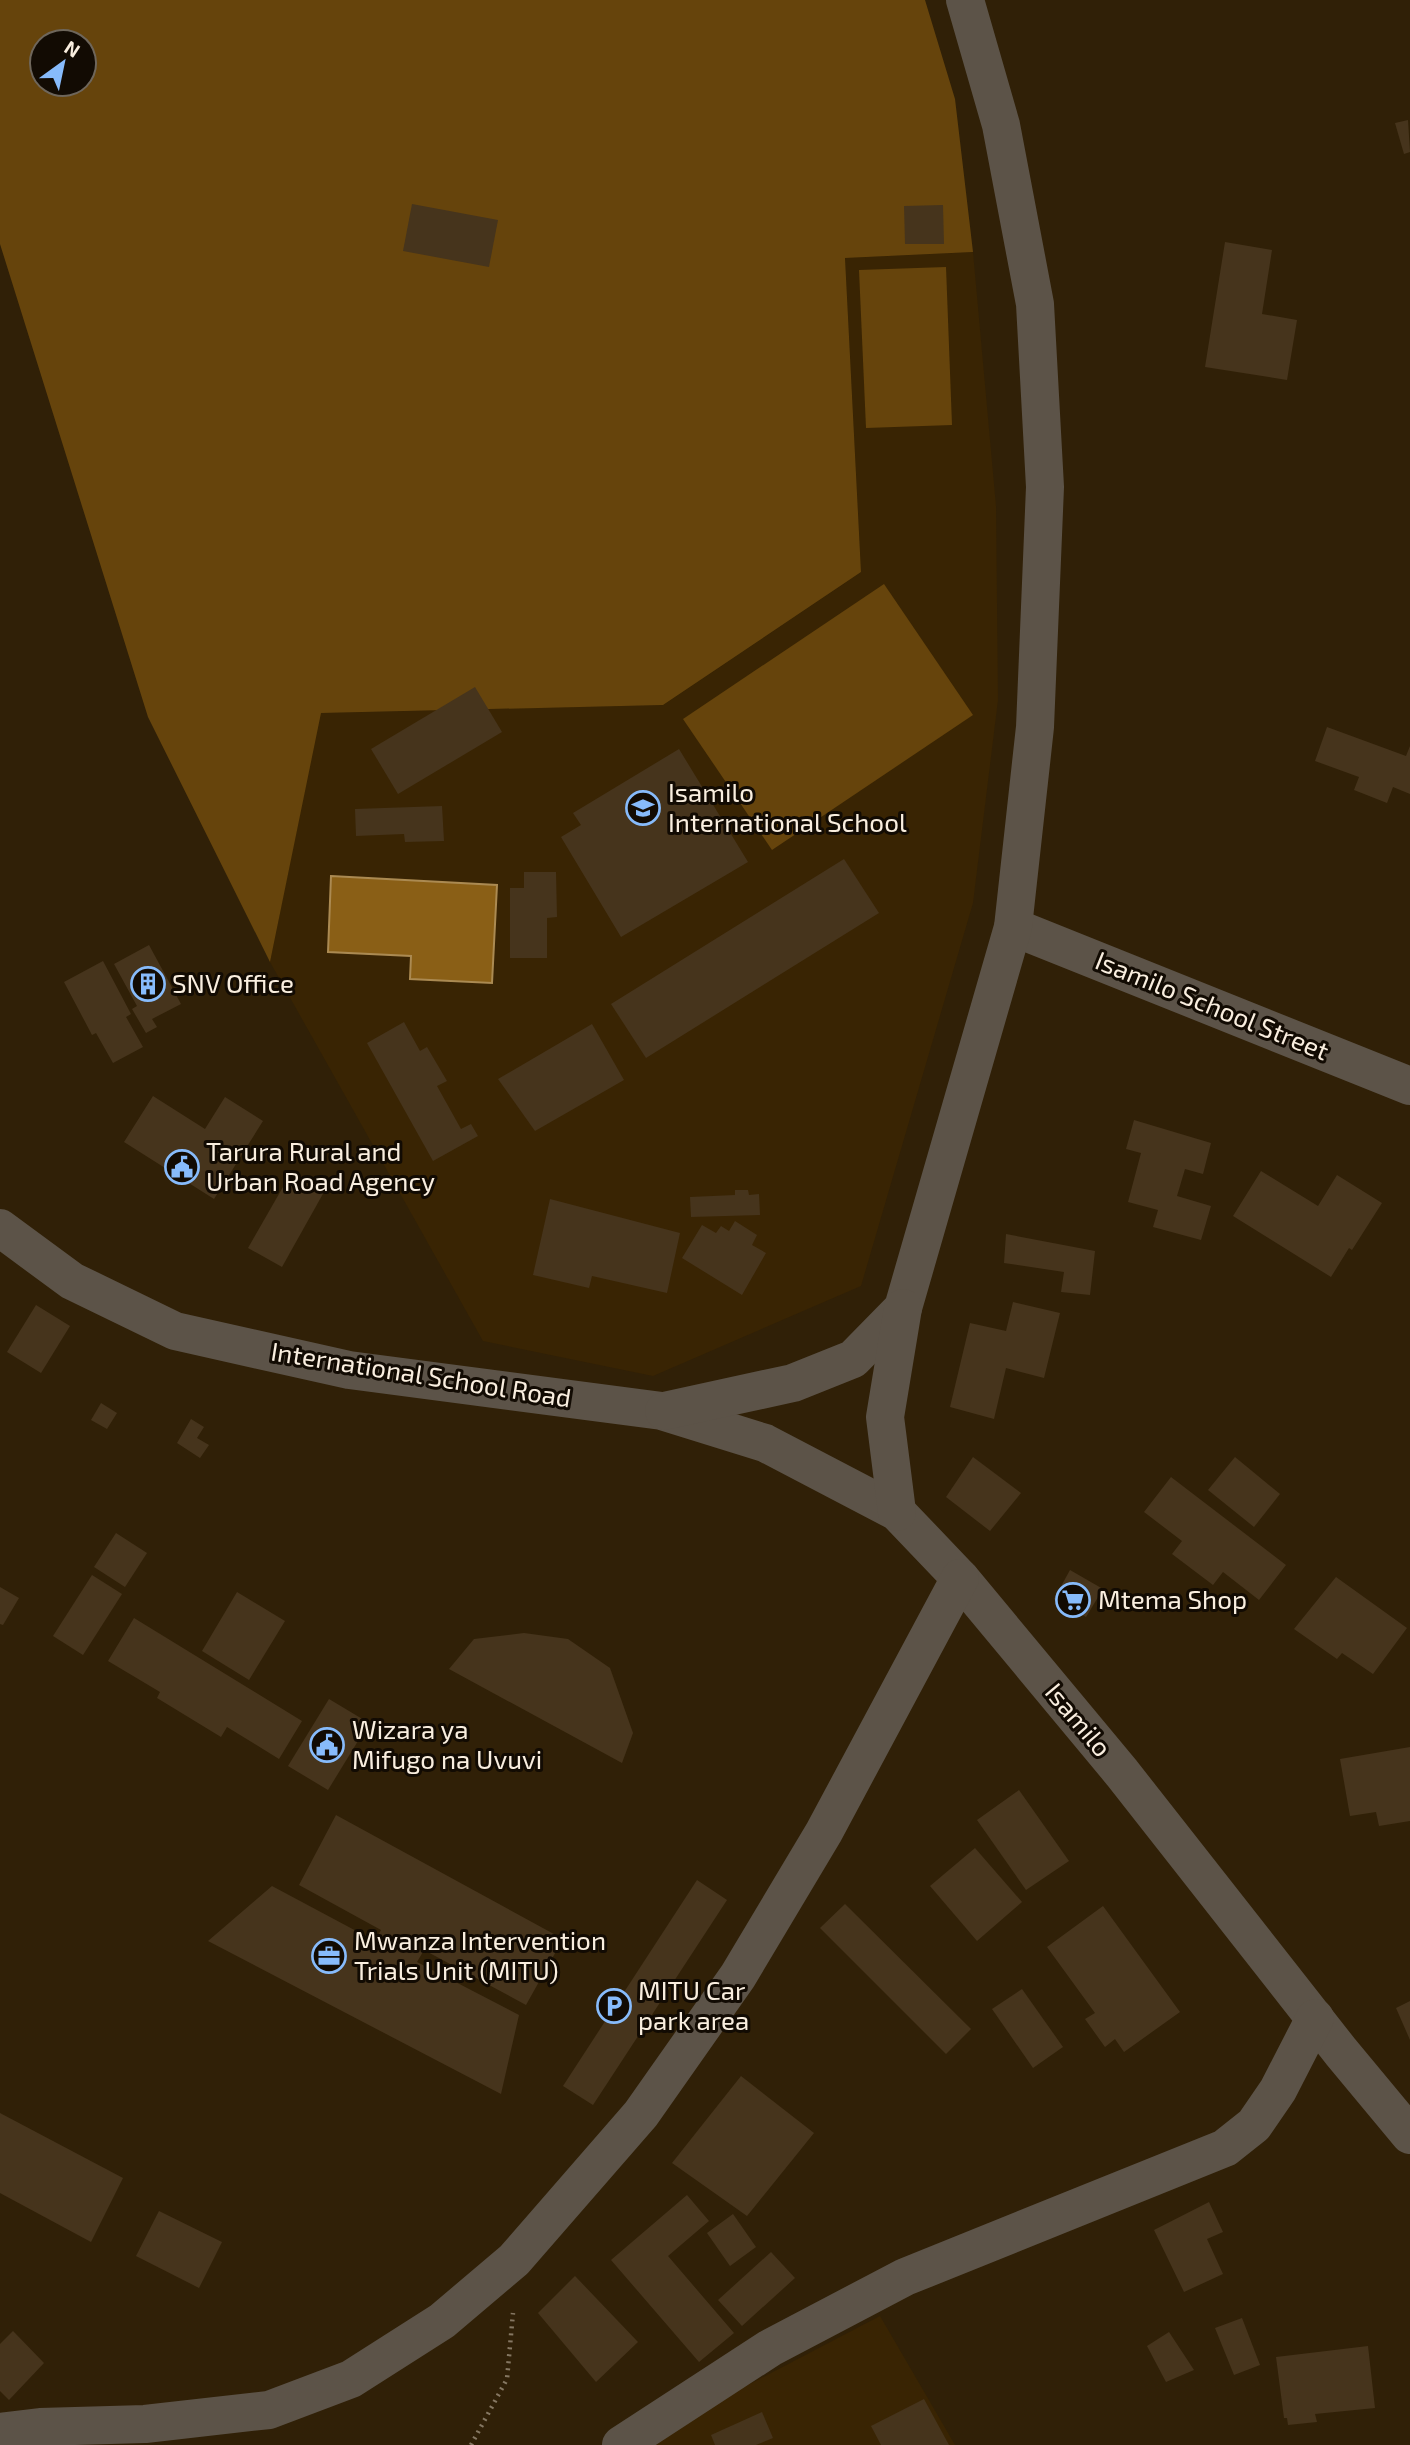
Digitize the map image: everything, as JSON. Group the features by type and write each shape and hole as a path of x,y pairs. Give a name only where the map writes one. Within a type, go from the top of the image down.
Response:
{"street":[{"path":"897,1512 885,1417 903,1308 1013,927 1035,727 1045,487 1035,303 1001,125 965,0"},
{"name":"Isamilo School Street","path":"1013,927 1410,1086"},
{"name":"International School Road","path":"0,1228 72,1282 175,1332 349,1370 662,1411"},
{"path":"662,1411 793,1383 853,1359 903,1308"},
{"name":"Isamilo","path":"662,1411 765,1443 897,1512 960,1577 1122,1773 1410,2135"},
{"path":"0,2432 40,2427 145,2424 268,2410 351,2379 442,2321 514,2260 641,2114 738,1976 824,1832 960,1577"},
{"path":"621,2445 770,2348 905,2277 1225,2148 1254,2125 1272,2099 1315,2018"}],"path":[{"path":"471,2445 507,2379 513,2331 514,2260"}],"shaded area":[{"path":"0,0 925,0 955,99 973,252 845,258 861,572 663,705 321,713 270,962 148,717 0,244"},
{"name":"Isamilo International School","path":"973,252 996,506 998,700 973,903 861,1286 653,1376 483,1341 270,962 320,713 663,705 861,572 845,258"},
{"path":"946,267 952,425 866,428 859,270"},
{"path":"884,584 973,715 772,850 683,719"},
{"path":"331,876 497,885 492,983 410,979 411,956 328,952"},
{"path":"880,2316 955,2445 633,2445"}],"building":[{"path":"1408,120 1410,152 1404,154 1395,123"},
{"path":"412,204 498,220 489,267 403,251"},
{"path":"943,205 944,244 905,244 904,206"},
{"path":"1225,242 1272,250 1262,314 1297,320 1287,380 1205,367"},
{"path":"475,687 502,732 398,794 371,749"},
{"path":"1327,727 1406,756 1410,746 1410,794 1393,787 1387,803 1354,790 1359,777 1315,761"},
{"path":"679,749 748,862 621,937 561,837 581,825 573,813"},
{"path":"442,806 444,841 405,842 404,834 356,836 355,809"},
{"path":"844,859 879,913 646,1058 611,1004"},
{"path":"524,872 556,872 557,917 547,918 547,958 510,958 510,888 524,888"},
{"name":"SNV Office","path":"149,945 181,1004 152,1019 157,1027 146,1033 132,1009 137,1006 114,964"},
{"path":"103,961 131,1014 126,1017 143,1047 113,1063 96,1033 92,1035 64,982"},
{"path":"404,1022 420,1051 427,1047 447,1081 437,1086 461,1129 471,1124 478,1136 433,1161 367,1043"},
{"path":"592,1024 624,1080 535,1131 498,1079"},
{"path":"153,1096 205,1129 225,1097 263,1121 214,1199 124,1142"},
{"path":"1134,1120 1211,1143 1203,1174 1185,1169 1177,1196 1211,1206 1201,1240 1153,1227 1158,1210 1128,1202 1141,1153 1126,1149"},
{"path":"1261,1171 1318,1206 1337,1175 1382,1203 1331,1277 1233,1216"},
{"path":"291,1173 324,1192 282,1267 248,1248"},
{"path":"735,1190 748,1190 749,1195 759,1194 760,1215 691,1217 690,1197 735,1195"},
{"path":"550,1199 680,1233 667,1293 592,1276 589,1288 533,1275"},
{"path":"735,1221 757,1235 752,1245 766,1253 742,1295 682,1258 702,1225 716,1233 721,1226 729,1231"},
{"path":"1006,1234 1095,1251 1090,1295 1061,1292 1064,1272 1004,1263"},
{"path":"1013,1302 1060,1313 1044,1378 1006,1368 994,1419 950,1407 970,1323 1006,1331"},
{"path":"36,1305 70,1326 41,1373 7,1352"},
{"path":"101,1403 117,1413 107,1429 91,1420"},
{"path":"191,1419 204,1427 197,1438 209,1445 200,1458 177,1443"},
{"path":"973,1457 1021,1493 990,1531 946,1497"},
{"path":"1235,1457 1280,1494 1254,1527 1208,1490"},
{"path":"1171,1477 1286,1565 1259,1600 1223,1572 1213,1585 1172,1554 1182,1541 1144,1512"},
{"path":"116,1533 147,1553 125,1587 94,1567"},
{"path":"1070,1570 1103,1589 1086,1617 1054,1599"},
{"path":"92,1575 122,1594 83,1655 53,1636"},
{"path":"1336,1577 1407,1628 1373,1674 1342,1653 1337,1659 1294,1629"},
{"path":"0,1587 19,1598 3,1625 0,1624"},
{"path":"237,1592 285,1621 249,1680 202,1651"},
{"path":"134,1618 302,1721 279,1759 227,1727 221,1737 157,1698 160,1692 108,1661"},
{"path":"524,1633 568,1639 610,1668 633,1733 622,1763 449,1669 474,1639"},
{"path":"329,1699 369,1723 328,1790 288,1766"},
{"path":"1410,1747 1410,1821 1379,1826 1376,1812 1350,1816 1340,1759"},
{"path":"1019,1790 1069,1861 1026,1890 977,1820"},
{"name":"Mwanza Intervention Trials Unit (MITU)","path":"336,1815 563,1939 526,2005 424,1950 417,1962 519,2015 501,2094 208,1941 272,1886 375,1941 381,1930 299,1885"},
{"path":"975,1848 1022,1902 977,1941 930,1886"},
{"path":"697,1880 727,1900 593,2105 563,2086"},
{"path":"845,1904 971,2029 946,2054 820,1928"},
{"path":"1103,1906 1180,2012 1124,2052 1115,2039 1105,2047 1085,2019 1095,2013 1047,1947"},
{"path":"1022,1989 1063,2047 1033,2068 992,2009"},
{"path":"1410,2001 1410,2040 1396,2008"},
{"path":"741,2076 814,2133 747,2216 672,2163"},
{"path":"0,2113 123,2178 91,2242 0,2193"},
{"path":"687,2195 709,2221 668,2256 734,2333 699,2362 611,2260"},
{"path":"1209,2202 1223,2232 1207,2239 1223,2274 1184,2292 1154,2230"},
{"path":"159,2211 222,2242 199,2288 136,2256"},
{"path":"733,2214 756,2247 730,2266 707,2233"},
{"path":"771,2252 795,2278 742,2326 718,2300"},
{"path":"575,2276 638,2342 596,2382 538,2313"},
{"path":"1242,2318 1260,2365 1234,2375 1215,2328"},
{"path":"13,2331 44,2363 9,2400 0,2391 0,2344"},
{"path":"1169,2332 1194,2370 1166,2382 1147,2346"},
{"path":"1368,2346 1375,2408 1315,2414 1317,2422 1288,2425 1287,2418 1284,2418 1276,2357"},
{"path":"924,2399 949,2445 881,2445 871,2426"},
{"path":"762,2412 773,2438 756,2445 715,2445 711,2435"}],"place":[{"name":"Isamilo International School","path":"643,808"},
{"name":"SNV Office","path":"148,984"},
{"name":"Tarura Rural and Urban Road Agency","path":"182,1167"},
{"name":"Mtema Shop","path":"1073,1600"},
{"name":"Wizara ya Mifugo na Uvuvi","path":"327,1745"},
{"name":"Mwanza Intervention Trials Unit (MITU)","path":"329,1956"},
{"name":"MITU Car park area","path":"614,2006"}]}
